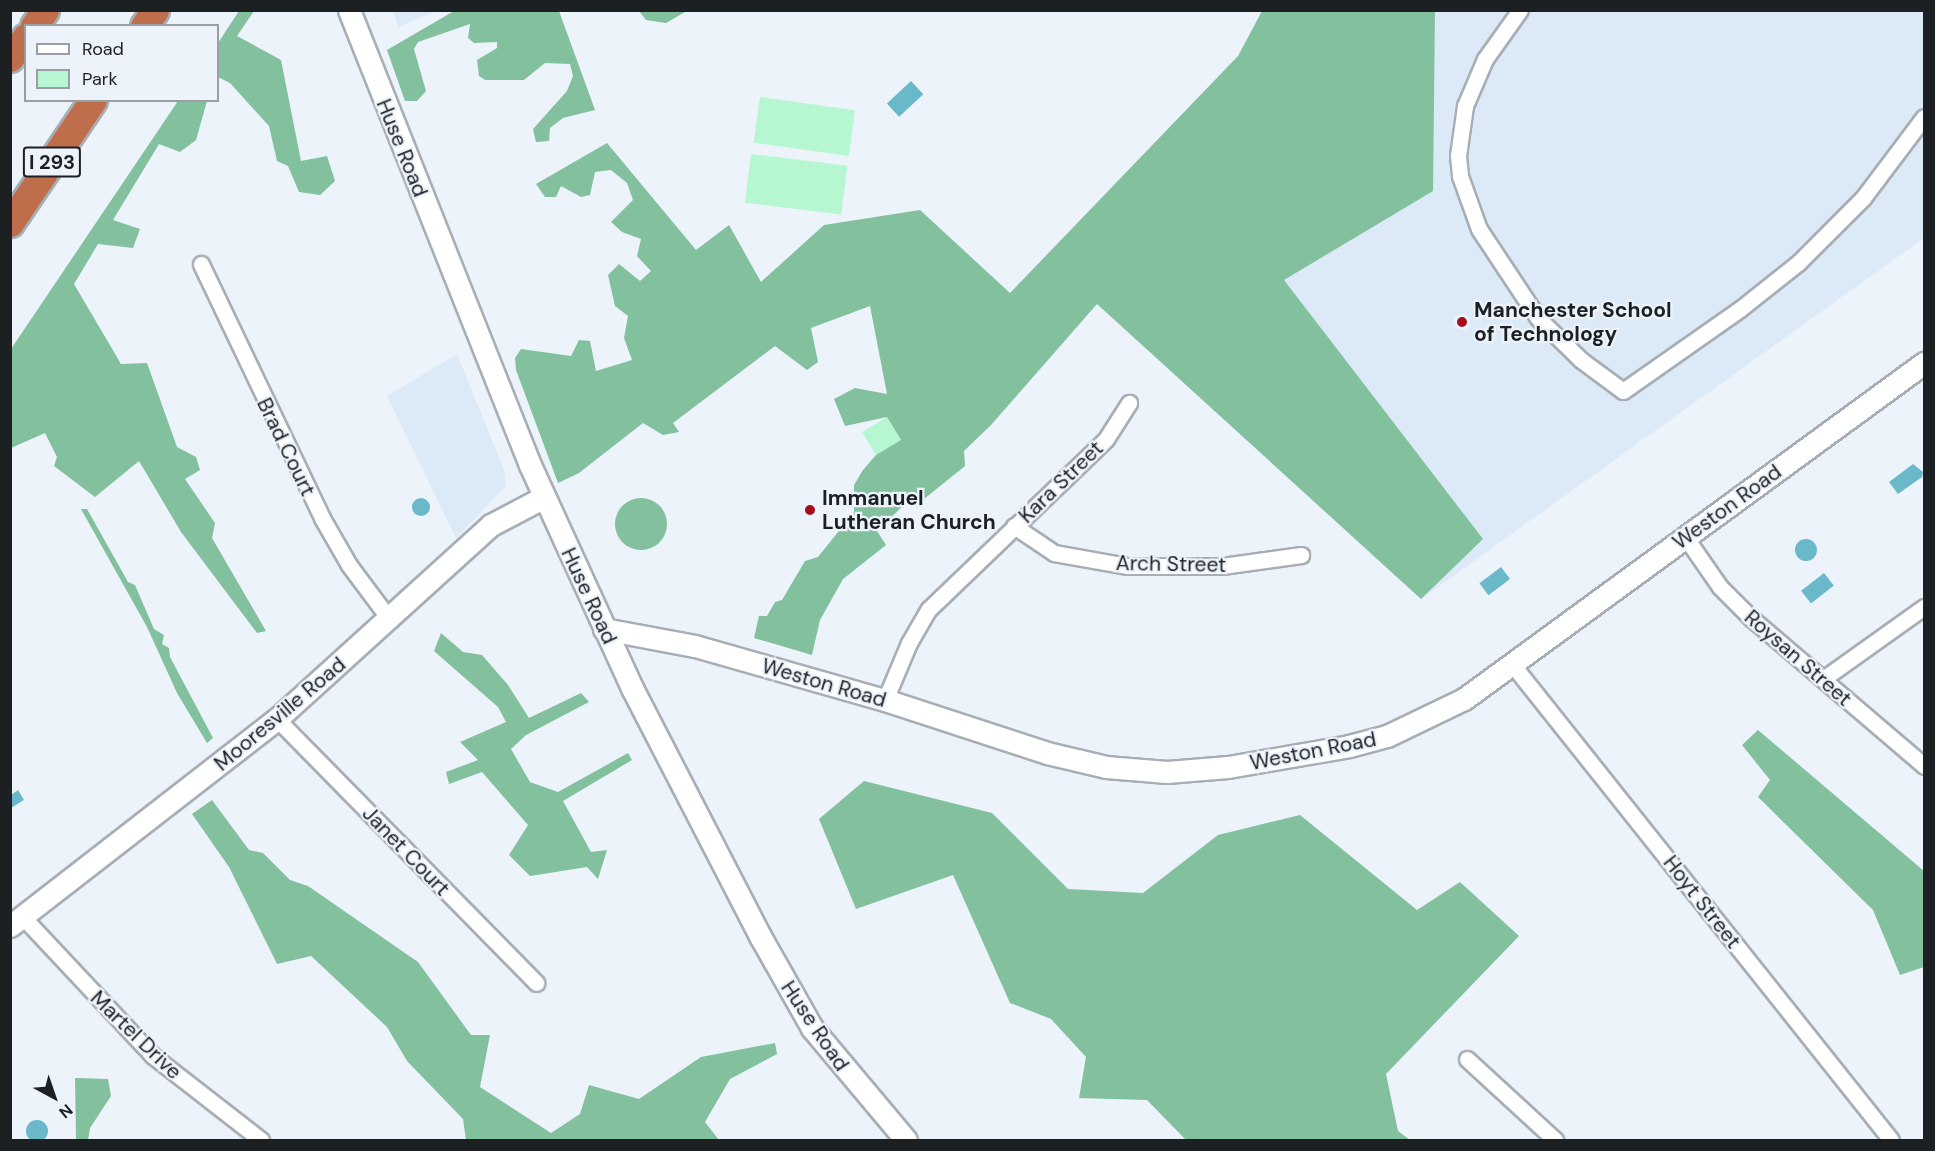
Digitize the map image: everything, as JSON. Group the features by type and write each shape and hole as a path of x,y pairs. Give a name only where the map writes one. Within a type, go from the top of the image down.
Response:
{"highway":[{"path":"35,24 45,10"},
{"path":"145,24 154,10"},
{"path":"10,58 24,40"},
{"name":"I 293","path":"10,223 92,102"}],"street":[{"name":"Huse Road","path":"349,10 543,497 604,629 703,828 794,999 850,1077 906,1140"},
{"path":"1520,10 1485,59 1465,106 1458,156 1460,176 1479,229 1538,318 1581,360 1623,391 1740,309 1799,262 1863,198 1924,117"},
{"name":"Brad Court","path":"201,264 322,518 349,565 390,620"},
{"name":"Weston Road","path":"604,629 695,646 885,700 1047,753 1106,767 1167,772 1287,758 1388,736 1464,699 1924,363"},
{"name":"Kara Street","path":"885,700 909,643 929,609 1116,428 1129,404"},
{"name":"Mooresville Road","path":"17,921 277,719 390,620 491,525 543,497"},
{"name":"Arch Street","path":"1014,526 1054,554 1128,566 1222,566 1301,555"},
{"name":"Roysan Street","path":"1686,537 1702,565 1734,602 1924,766"},
{"path":"1823,679 1924,607"},
{"name":"Hoyt Street","path":"1512,664 1891,1140"},
{"name":"Janet Court","path":"277,719 536,983"},
{"name":"Martel Drive","path":"17,921 153,1056 261,1140"},
{"path":"1467,1059 1555,1140"}],"shaded area":[{"path":"393,10 436,11 398,27"},
{"name":"Manchester School of Technology","path":"1383,11 1924,11 1924,238 1421,599 1084,292"},
{"path":"457,354 504,470 506,486 456,538 387,396"}],"green space":[{"path":"239,11 254,11 237,36 281,60 301,161 327,156 335,181 320,195 299,192 288,166 277,161 269,126 230,83 219,78 219,41"},
{"path":"454,11 559,11 595,110 563,118 550,128 549,141 536,142 533,129 567,91 573,76 570,64 545,63 524,80 485,80 479,76 477,60 497,48 497,42 474,43 468,38 470,24 418,42 414,49 426,91 417,101 405,101 387,50"},
{"path":"639,11 687,11 666,23 646,20"},
{"path":"1262,11 1435,11 1433,191 1284,280 1483,539 1421,599 1097,304 991,425 964,451 965,466 924,499 910,499 877,531 886,545 843,579 820,620 812,655 754,638 759,616 767,616 775,602 782,600 805,561 818,557 854,512 854,485 863,470 876,455 901,440 887,417 845,426 834,399 855,388 887,394 870,306 811,328 818,362 807,370 775,346 673,423 679,432 663,435 643,423 579,473 558,483 516,370 515,358 521,349 571,356 579,340 590,341 596,371 632,360 624,338 628,316 615,306 608,275 619,264 640,281 651,271 637,256 641,239 622,232 611,222 633,200 627,183 611,170 595,172 590,195 581,197 561,186 556,197 545,197 536,184 607,143 696,250 729,225 761,282 824,225 920,210 1010,293 1238,56"},
{"path":"760,97 855,110 849,156 754,143"},
{"path":"177,102 207,102 196,140 180,152 159,144 113,220 140,229 133,248 98,244 74,284 121,364 147,363 177,447 196,457 200,470 185,479 215,523 212,538 266,631 257,633 181,532 139,461 95,497 54,466 57,457 45,433 11,448 11,349"},
{"path":"751,154 847,166 841,214 745,203"},
{"path":"887,417 901,440 876,455 862,432"},
{"path":"636,498 646,498 660,505 667,524 660,543 646,550 636,550 626,546 619,539 615,529 615,519 619,509 626,502"},
{"path":"81,509 87,509 128,582 135,585 154,629 164,635 162,644 169,648 170,657 213,738 207,743 177,693 147,627"},
{"path":"441,633 463,652 482,655 508,685 529,718 581,693 589,702 526,735 511,749 530,782 558,792 628,753 632,760 563,801 591,852 607,850 598,879 587,867 530,876 509,855 528,825 482,772 449,784 446,772 478,760 460,742 506,722 498,707 434,651"},
{"path":"1758,730 1924,871 1924,967 1900,975 1873,910 1758,797 1770,780 1742,745"},
{"path":"864,781 992,813 1068,889 1143,893 1218,835 1300,815 1417,910 1460,882 1519,936 1386,1074 1398,1131 1410,1140 1186,1140 1147,1100 1079,1098 1086,1057 1051,1019 1010,1003 953,875 856,909 819,819"},
{"path":"212,800 249,850 263,853 290,880 308,886 418,962 471,1035 490,1035 480,1087 551,1133 580,1114 589,1085 639,1099 701,1057 775,1043 777,1054 730,1079 705,1122 719,1140 466,1140 463,1119 407,1061 387,1027 311,956 277,964 229,867 192,814"},
{"path":"75,1078 108,1079 111,1096 90,1128 88,1140 76,1140"}],"water":[{"path":"911,81 923,94 899,117 887,104"},
{"path":"1913,464 1923,472 1922,477 1898,494 1889,482"},
{"path":"417,498 425,498 430,503 428,514 417,516 412,511 412,503"},
{"path":"1806,539 1814,542 1817,550 1814,558 1806,561 1798,558 1795,550 1798,542"},
{"path":"1501,567 1510,579 1488,595 1479,583"},
{"path":"1824,573 1834,586 1811,603 1801,591"},
{"path":"18,790 24,800 11,808 11,795"},
{"path":"37,1120 45,1123 48,1131 45,1139 37,1142 29,1139 26,1131 29,1123"}],"place":[{"name":"Manchester School of Technology","path":"1462,322"},
{"name":"Immanuel Lutheran Church","path":"810,510"}]}
